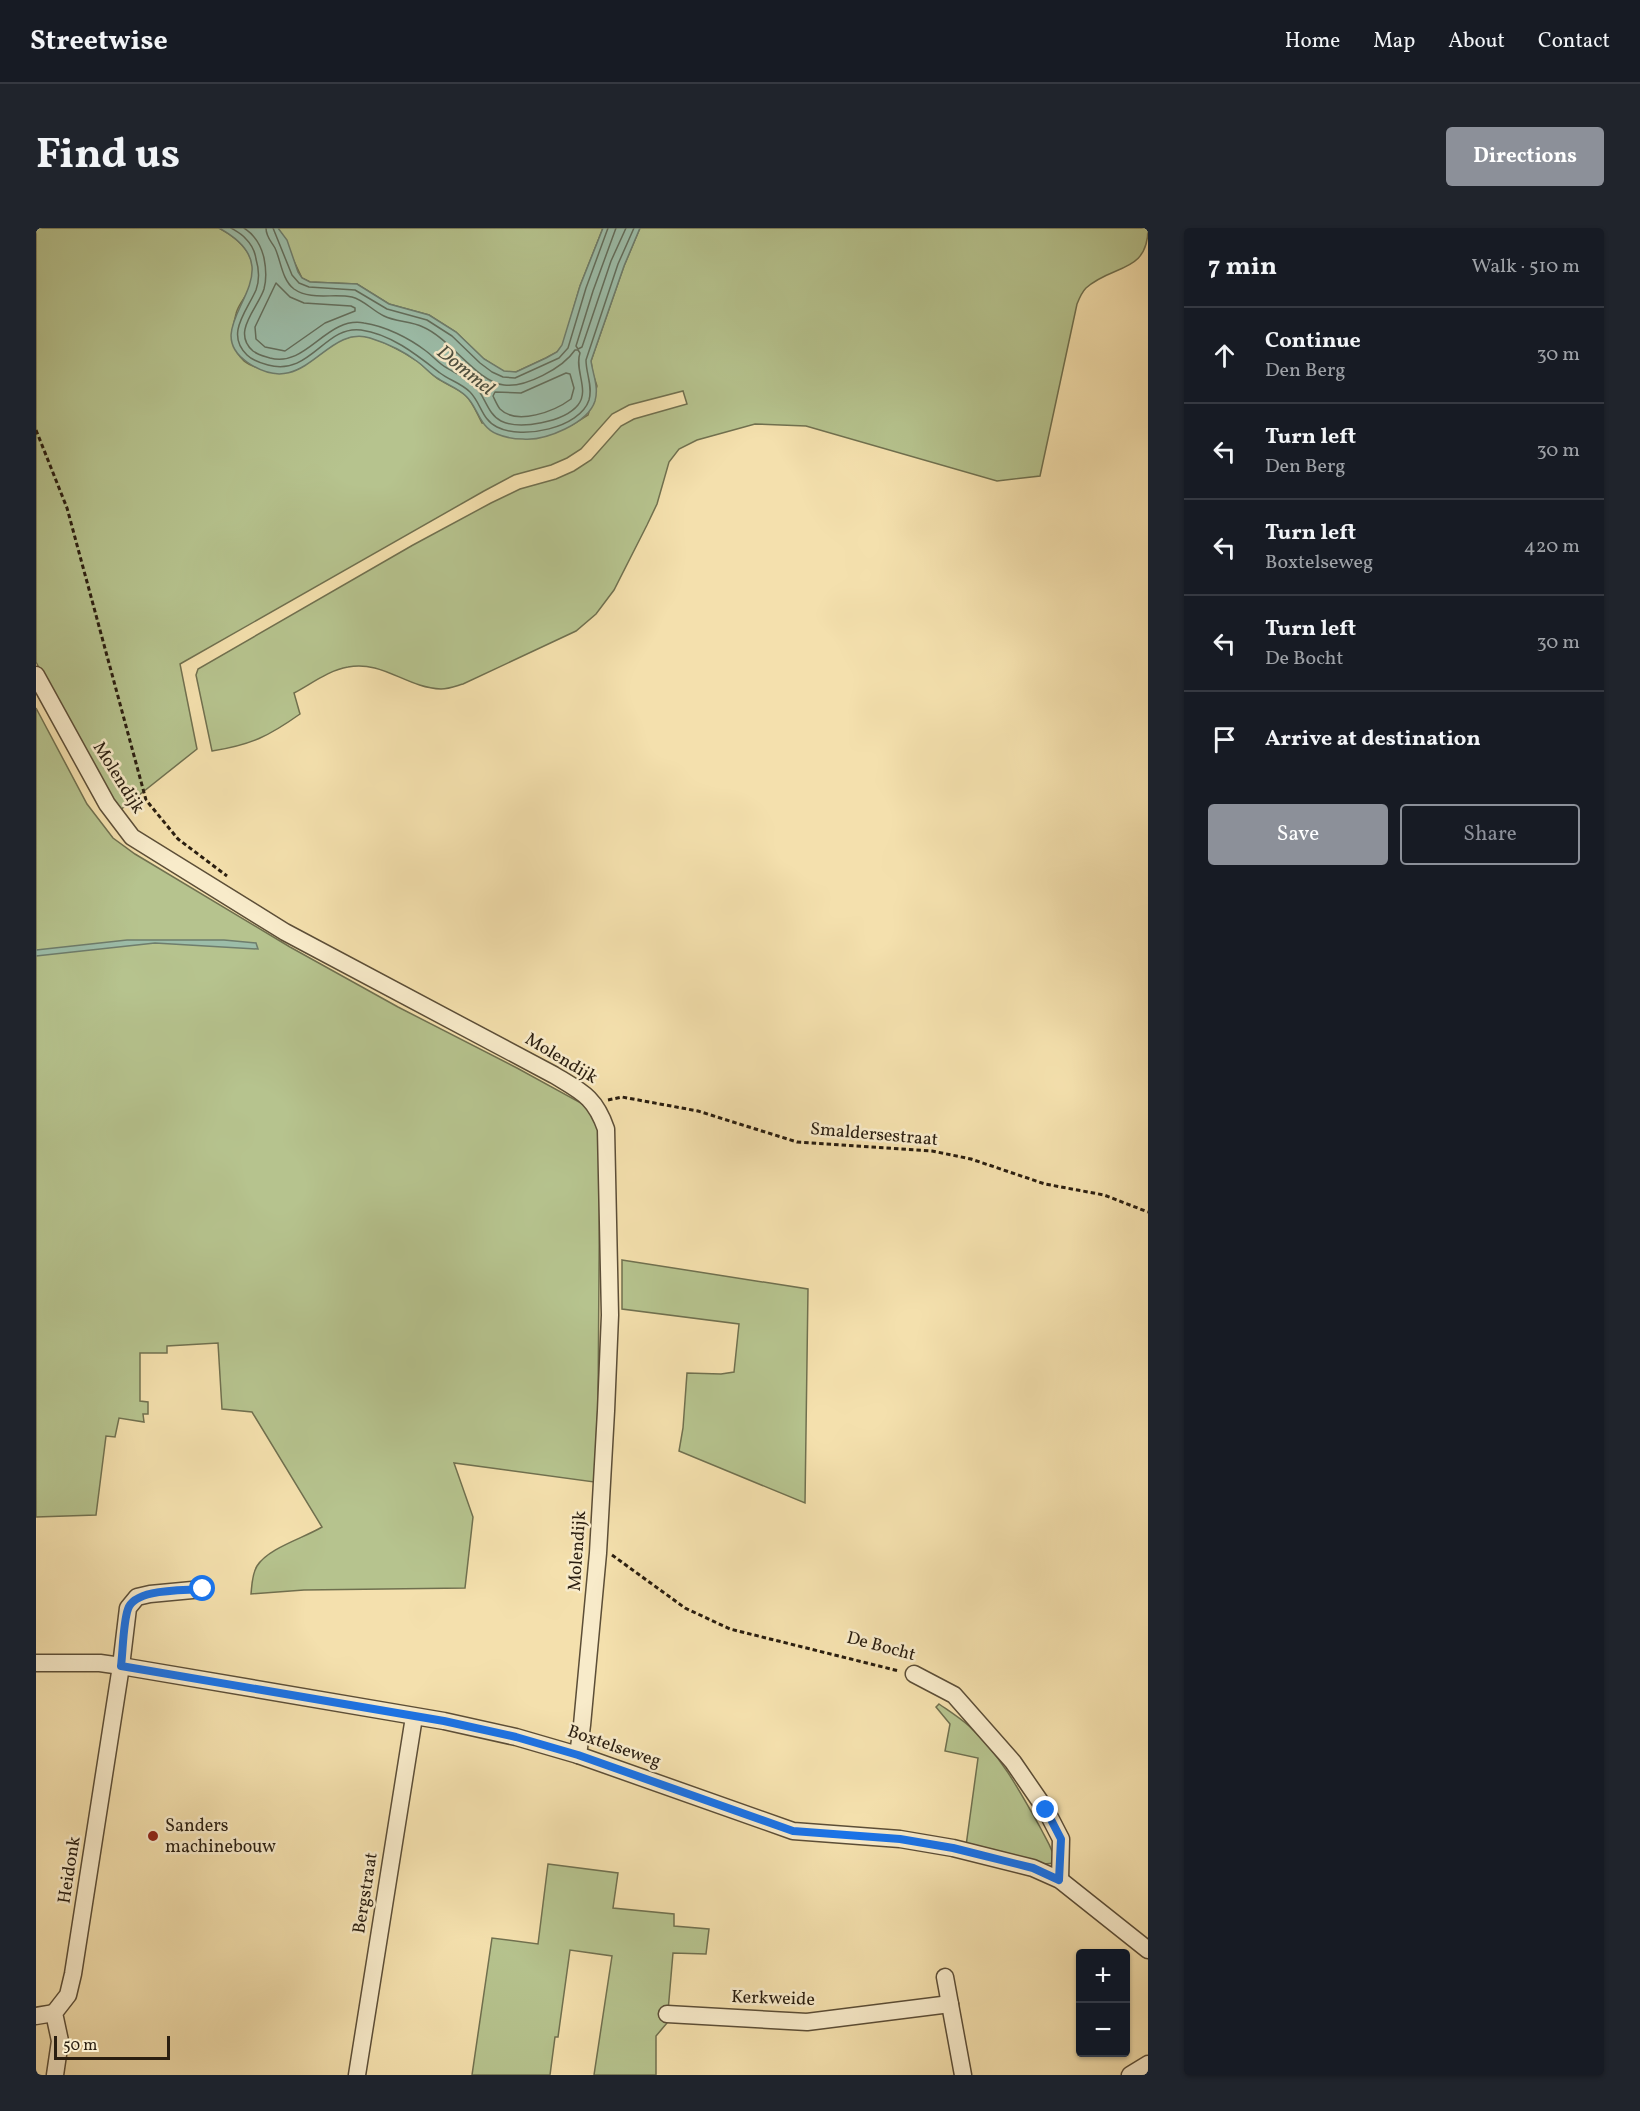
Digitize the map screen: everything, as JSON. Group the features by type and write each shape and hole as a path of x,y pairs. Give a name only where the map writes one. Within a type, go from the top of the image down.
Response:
{"street":[{"name":"Molendijk","path":"36,675 106,804 132,837 285,932 554,1075 575,1088 596,1106 606,1129 610,1315 598,1553 578,1755"},
{"name":"Heidonk","path":"54,2013 68,1995 73,1974 128,1608 137,1597 203,1589"},
{"name":"Boxtelseweg","path":"36,1663 100,1663 444,1721 516,1737 578,1755 793,1831 900,1839 953,1848 1033,1868 1059,1880 1148,1950"},
{"name":"De Bocht","path":"914,1674 954,1695 1013,1762 1046,1810 1061,1839 1059,1880"},
{"name":"Bergstraat","path":"357,2075 414,1717"},
{"path":"945,1977 963,2075"},
{"name":"Kerkweide","path":"667,2014 807,2022 950,2004"},
{"path":"36,2016 54,2013 60,2041 55,2075"},
{"path":"1130,2075 1148,2064"}],"path":[{"path":"36,430 67,508 146,800 178,839 230,877"},
{"name":"Smaldersestraat","path":"596,1106 622,1097 698,1111 797,1142 932,1151 971,1159 1045,1184 1104,1195 1148,1212"},
{"name":"De Bocht","path":"598,1553 614,1556 685,1608 730,1629 914,1674"}],"green space":[{"path":"36,228 219,228 235,238 251,259 253,276 251,286 237,310 233,333 234,345 240,356 256,368 280,372 293,371 343,340 355,336 370,337 404,353 438,379 462,393 470,401 482,423 572,425 588,415 597,386 591,361 624,266 640,228 1148,228 1146,243 1142,253 1135,261 1096,280 1086,288 1077,304 1040,476 997,481 806,426 755,424 697,440 679,449 669,462 657,504 614,590 596,614 576,631 463,684 441,689 417,684 372,667 341,669 327,674 294,693 300,714 279,728 238,746 212,751 196,675 198,669 413,545 491,503 520,489 556,479 574,471 591,460 621,426 634,419 687,404 683,391 629,405 612,414 581,449 567,458 514,475 180,664 197,749 119,811 99,783 36,662"},
{"path":"278,228 603,228 580,286 563,345 557,352 516,372 504,372 484,359 456,332 429,315 389,304 357,284 310,282 302,278"},
{"path":"36,708 87,804 113,838 135,854 290,947 398,1007 581,1103 592,1113 600,1135 598,1406 594,1482 454,1463 473,1517 465,1588 304,1590 251,1594 254,1572 262,1560 278,1549 322,1527 252,1412 222,1409 218,1343 167,1346 167,1353 140,1353 140,1401 148,1402 148,1414 143,1414 144,1422 119,1418 115,1437 106,1436 96,1515 36,1517"},
{"path":"622,1260 808,1289 805,1503 679,1451 687,1373 734,1372 739,1324 622,1309"},
{"path":"939,1704 969,1726 1000,1761 1048,1841 1055,1863 1044,1864 1014,1855 966,1846 978,1758 945,1751 950,1724 936,1707"},
{"path":"548,1864 618,1873 613,1908 674,1914 674,1926 709,1929 706,1954 673,1953 667,2023 656,2036 656,2075 594,2075 612,1956 570,1950 558,2037 555,2037 550,2075 472,2075 492,1938 538,1944"}],"water":[{"name":"Dommel","path":"219,228 278,228 287,240 302,278 310,282 357,284 389,304 429,315 456,332 484,359 504,371 516,372 557,352 562,345 580,286 603,228 640,228 624,266 591,361 596,391 591,409 575,423 554,434 523,439 506,437 491,431 482,422 463,393 436,377 407,355 370,338 354,337 340,342 299,369 284,374 267,372 247,362 233,347 231,332 251,281 252,263 242,245"},
{"path":"127,940 224,940 256,943 258,949 155,943 36,956 36,950"}],"place":[{"name":"Sanders machinebouw","path":"153,1836"}],"route":[{"path":"203,1589 137,1597 128,1608 121,1666 444,1721 516,1737 578,1755 793,1831 900,1839 953,1848 1033,1868 1059,1880 1061,1839 1046,1810"}]}
